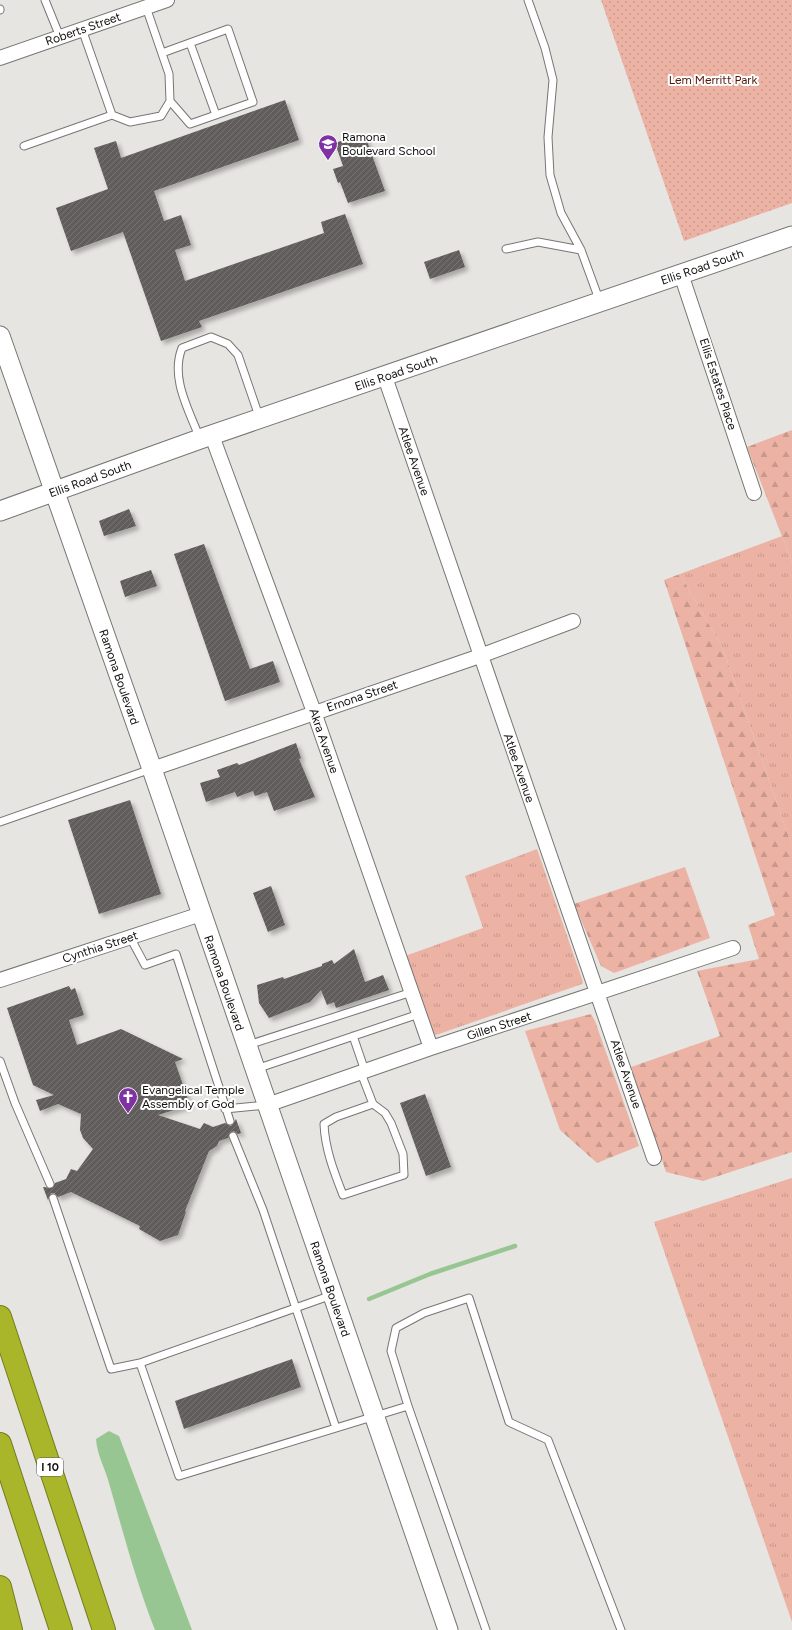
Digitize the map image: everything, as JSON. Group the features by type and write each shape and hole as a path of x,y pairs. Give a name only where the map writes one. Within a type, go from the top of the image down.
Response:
{"highway":[{"name":"I 10","path":"0,1317 103,1626"},
{"path":"0,1444 61,1630"},
{"path":"0,1587 11,1630"}],"street":[{"name":"Roberts Street","path":"0,58 167,0"},
{"name":"Ellis Road South","path":"0,511 260,419 792,236"},
{"name":"Ellis Estates Place","path":"681,274 754,493"},
{"name":"Ramona Boulevard","path":"0,336 152,769 254,1070 448,1630"},
{"name":"Atlee Avenue","path":"385,377 480,656 599,993 654,1158"},
{"name":"Akra Avenue","path":"206,438 314,712 431,1048"},
{"name":"Ernona Street","path":"152,769 480,656 573,621"},
{"name":"Cynthia Street","path":"0,980 201,914"},
{"name":"Gillen Street","path":"267,1106 431,1048 733,948"}],"lane":[{"path":"45,0 60,38"},
{"path":"528,0 545,48 553,80 548,137 550,175 561,213 581,250 600,302"},
{"path":"24,146 112,115 130,122 161,116 170,101 169,74 146,7"},
{"path":"162,53 228,28 253,102 190,124 170,101"},
{"path":"82,30 112,115"},
{"path":"190,43 216,115"},
{"path":"506,249 538,242 581,250"},
{"path":"206,438 179,383 178,360 182,348 211,337 228,344 238,355 260,419"},
{"path":"0,822 152,769"},
{"path":"130,937 145,965 176,954 230,1122"},
{"path":"246,1046 412,992"},
{"path":"254,1070 419,1014"},
{"path":"353,1036 373,1104 385,1113 391,1123 403,1154 404,1175 343,1195 334,1172 325,1140 324,1124 336,1117 373,1104"},
{"path":"0,1061 15,1103 50,1184"},
{"path":"225,1108 267,1106"},
{"path":"233,1136 263,1210 336,1428"},
{"path":"53,1198 111,1369 140,1363 333,1295"},
{"path":"486,1630 408,1406 391,1351 396,1328 424,1313 468,1298 509,1422 548,1440 621,1630"},
{"path":"140,1363 179,1476 408,1406"}],"green space":[{"name":"Lem Merritt Park","path":"601,0 792,0 792,203 684,241"},
{"path":"792,430 792,562 747,447"},
{"path":"782,536 792,562 792,846 723,649 680,574"},
{"path":"680,574 723,649 792,846 792,1152 703,1181 666,1172 631,1067 720,1036 697,971 759,959 748,925 775,915 664,580"},
{"path":"537,849 583,982 582,984 436,1035 430,1031 405,956 483,928 465,876"},
{"path":"685,867 710,938 614,973 601,966 574,904"},
{"path":"591,1014 595,1021 639,1146 597,1163 560,1130 525,1031"},
{"path":"792,1178 792,1622 654,1222"}],"shaded area":[{"path":"109,1431 119,1436 192,1630 155,1630 136,1575 98,1451 96,1439"}],"building":[{"path":"285,100 299,140 154,191 164,221 181,215 191,245 175,250 185,281 324,233 321,222 345,214 363,264 199,321 202,327 161,341 123,232 71,251 56,208 108,189 94,148 116,141 121,158"},
{"path":"364,133 385,191 348,203 333,169 343,166 335,143"},
{"path":"459,250 465,267 430,279 424,262"},
{"path":"129,509 136,526 104,536 99,521"},
{"path":"204,544 250,669 273,661 280,682 225,701 174,554"},
{"path":"151,570 157,586 125,597 120,581"},
{"path":"296,743 301,758 299,759 315,797 274,811 267,792 255,796 253,791 237,797 235,792 206,802 200,783 220,777 217,770 237,763 239,765"},
{"path":"130,800 161,894 99,914 68,820"},
{"path":"271,886 285,925 268,932 253,893"},
{"path":"354,949 365,982 383,975 389,990 336,1008 334,1002 327,1005 321,990 310,1002 269,1018 259,1003 257,985 283,977 284,979 322,966 322,964 332,960 334,964"},
{"name":"Evangelical Temple Assembly of God","path":"69,986 71,990 75,988 84,1015 69,1020 77,1045 121,1029 183,1059 175,1062 190,1105 158,1115 200,1129 204,1123 213,1127 225,1123 231,1126 236,1119 241,1133 238,1134 234,1131 231,1132 228,1138 219,1141 217,1146 209,1151 185,1211 186,1212 178,1235 160,1241 139,1229 140,1226 71,1192 58,1197 54,1193 51,1193 48,1200 43,1187 52,1188 55,1183 66,1179 71,1169 77,1171 93,1149 83,1138 80,1130 81,1114 58,1104 40,1111 36,1100 54,1095 33,1085 7,1008"},
{"path":"425,1094 451,1167 426,1176 400,1103"},
{"path":"292,1359 301,1387 184,1429 175,1401"}],"waterway":[{"path":"369,1299 430,1274 515,1246"}],"place":[{"name":"Ramona Boulevard School","path":"328,161"},
{"name":"Evangelical Temple Assembly of God","path":"128,1114"}]}
